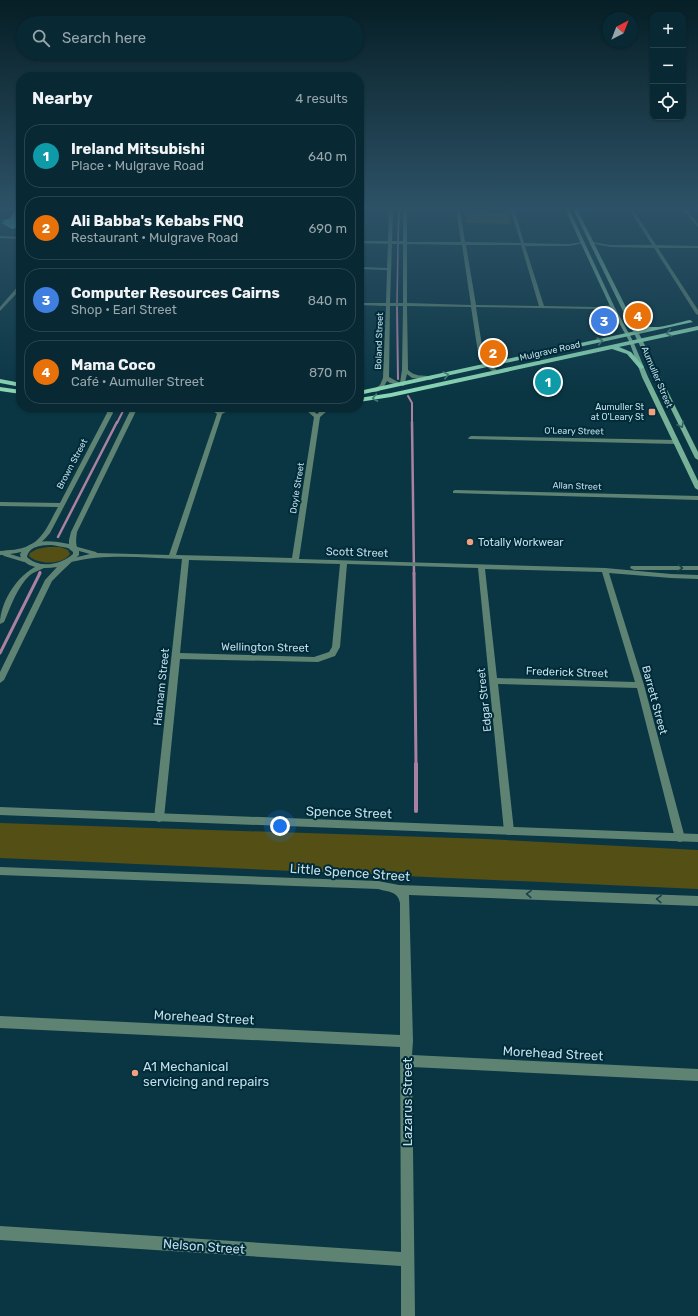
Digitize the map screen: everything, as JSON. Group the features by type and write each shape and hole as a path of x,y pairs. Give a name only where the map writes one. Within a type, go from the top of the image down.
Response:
{"main road":[{"name":"Aumuller Street","path":"595,270 615,312 632,342 641,367 698,488"},
{"name":"Aumuller Street","path":"605,270 698,458"},
{"path":"607,296 614,295 611,288 611,283"},
{"path":"628,318 637,324 652,329"},
{"name":"Mulgrave Road","path":"364,393 628,334 698,321"},
{"name":"Mulgrave Road","path":"364,399 496,372 632,342 639,339 698,328"},
{"path":"611,346 629,353 641,367"},
{"path":"0,381 16,384"},
{"path":"658,403 654,385 660,384"},
{"path":"1,390 16,392"}],"street":[{"name":"Boland Street","path":"375,391 382,386 386,378 390,270"},
{"path":"402,385 405,370 405,270"},
{"path":"468,270 482,359 496,372"},
{"path":"530,270 542,307"},
{"path":"670,270 698,312"},
{"path":"0,310 16,292"},
{"path":"6,298 11,298"},
{"path":"364,304 596,308 612,306"},
{"path":"596,308 615,312"},
{"path":"690,322 698,317"},
{"path":"405,370 412,376 433,378"},
{"name":"Boland Street","path":"386,378 402,385"},
{"name":"Brown Street","path":"30,548 40,541 48,532 106,412"},
{"path":"0,680 50,580 58,570 70,561 76,554 72,540 74,532 132,412"},
{"path":"311,412 317,418 322,412"},
{"path":"172,558 220,413"},
{"name":"Doyle Street","path":"295,561 317,418"},
{"name":"O'Leary Street","path":"471,438 676,442"},
{"name":"Allan Street","path":"455,492 698,498"},
{"path":"0,504 61,505"},
{"path":"48,532 47,539 55,543"},
{"path":"0,553 15,552 55,543 65,540 74,532"},
{"name":"Scott Street","path":"55,543 107,556"},
{"path":"24,578 25,561 22,557 23,554 30,548"},
{"path":"0,553 44,566 50,570 50,580"},
{"name":"Scott Street","path":"44,566 82,557 107,556 605,570 698,577"},
{"name":"Hannam Street","path":"159,818 186,558"},
{"name":"Wellington Street","path":"176,656 316,660 332,654 336,647 344,562"},
{"path":"0,622 24,578 32,569 44,566"},
{"name":"Edgar Street","path":"481,566 509,831"},
{"name":"Scott Street","path":"605,570 662,567 698,568"},
{"name":"Barrett Street","path":"605,570 640,685 680,838"},
{"name":"Frederick Street","path":"493,681 640,685"},
{"name":"Spence Street","path":"0,811 698,838"},
{"name":"Little Spence Street","path":"0,871 378,885 399,890 698,901"},
{"name":"Lazarus Street","path":"399,890 404,895 405,901 408,1316"},
{"name":"Morehead Street","path":"0,1022 406,1041"},
{"name":"Morehead Street","path":"406,1061 698,1075"},
{"name":"Nelson Street","path":"0,1233 407,1259"}],"shaded area":[{"path":"60,547 68,550 70,554 67,558 56,562 38,561 29,556 30,553 37,549"},
{"path":"0,823 486,839 698,850 698,889 0,858"}],"building":[{"path":"548,378 559,386 543,389 539,386 542,379"}],"waterway":[{"path":"397,303 398,270"},
{"path":"397,307 398,379"},
{"path":"408,396 412,403 412,422"},
{"path":"117,423 122,412"},
{"path":"58,537 117,422"},
{"path":"412,422 414,574"},
{"path":"0,653 40,573"},
{"path":"414,573 416,765"},
{"path":"416,765 416,811"}],"place":[{"name":"Mama Coco","path":"638,316"},
{"name":"Computer Resources Cairns","path":"604,321"},
{"name":"Ali Babba's Kebabs FNQ","path":"493,353"},
{"name":"Ireland Mitsubishi","path":"548,382"},
{"name":"Aumuller St at O'Leary St","path":"652,412"},
{"name":"Totally Workwear","path":"470,542"},
{"name":"A1 Mechanical servicing and repairs","path":"135,1073"}]}
